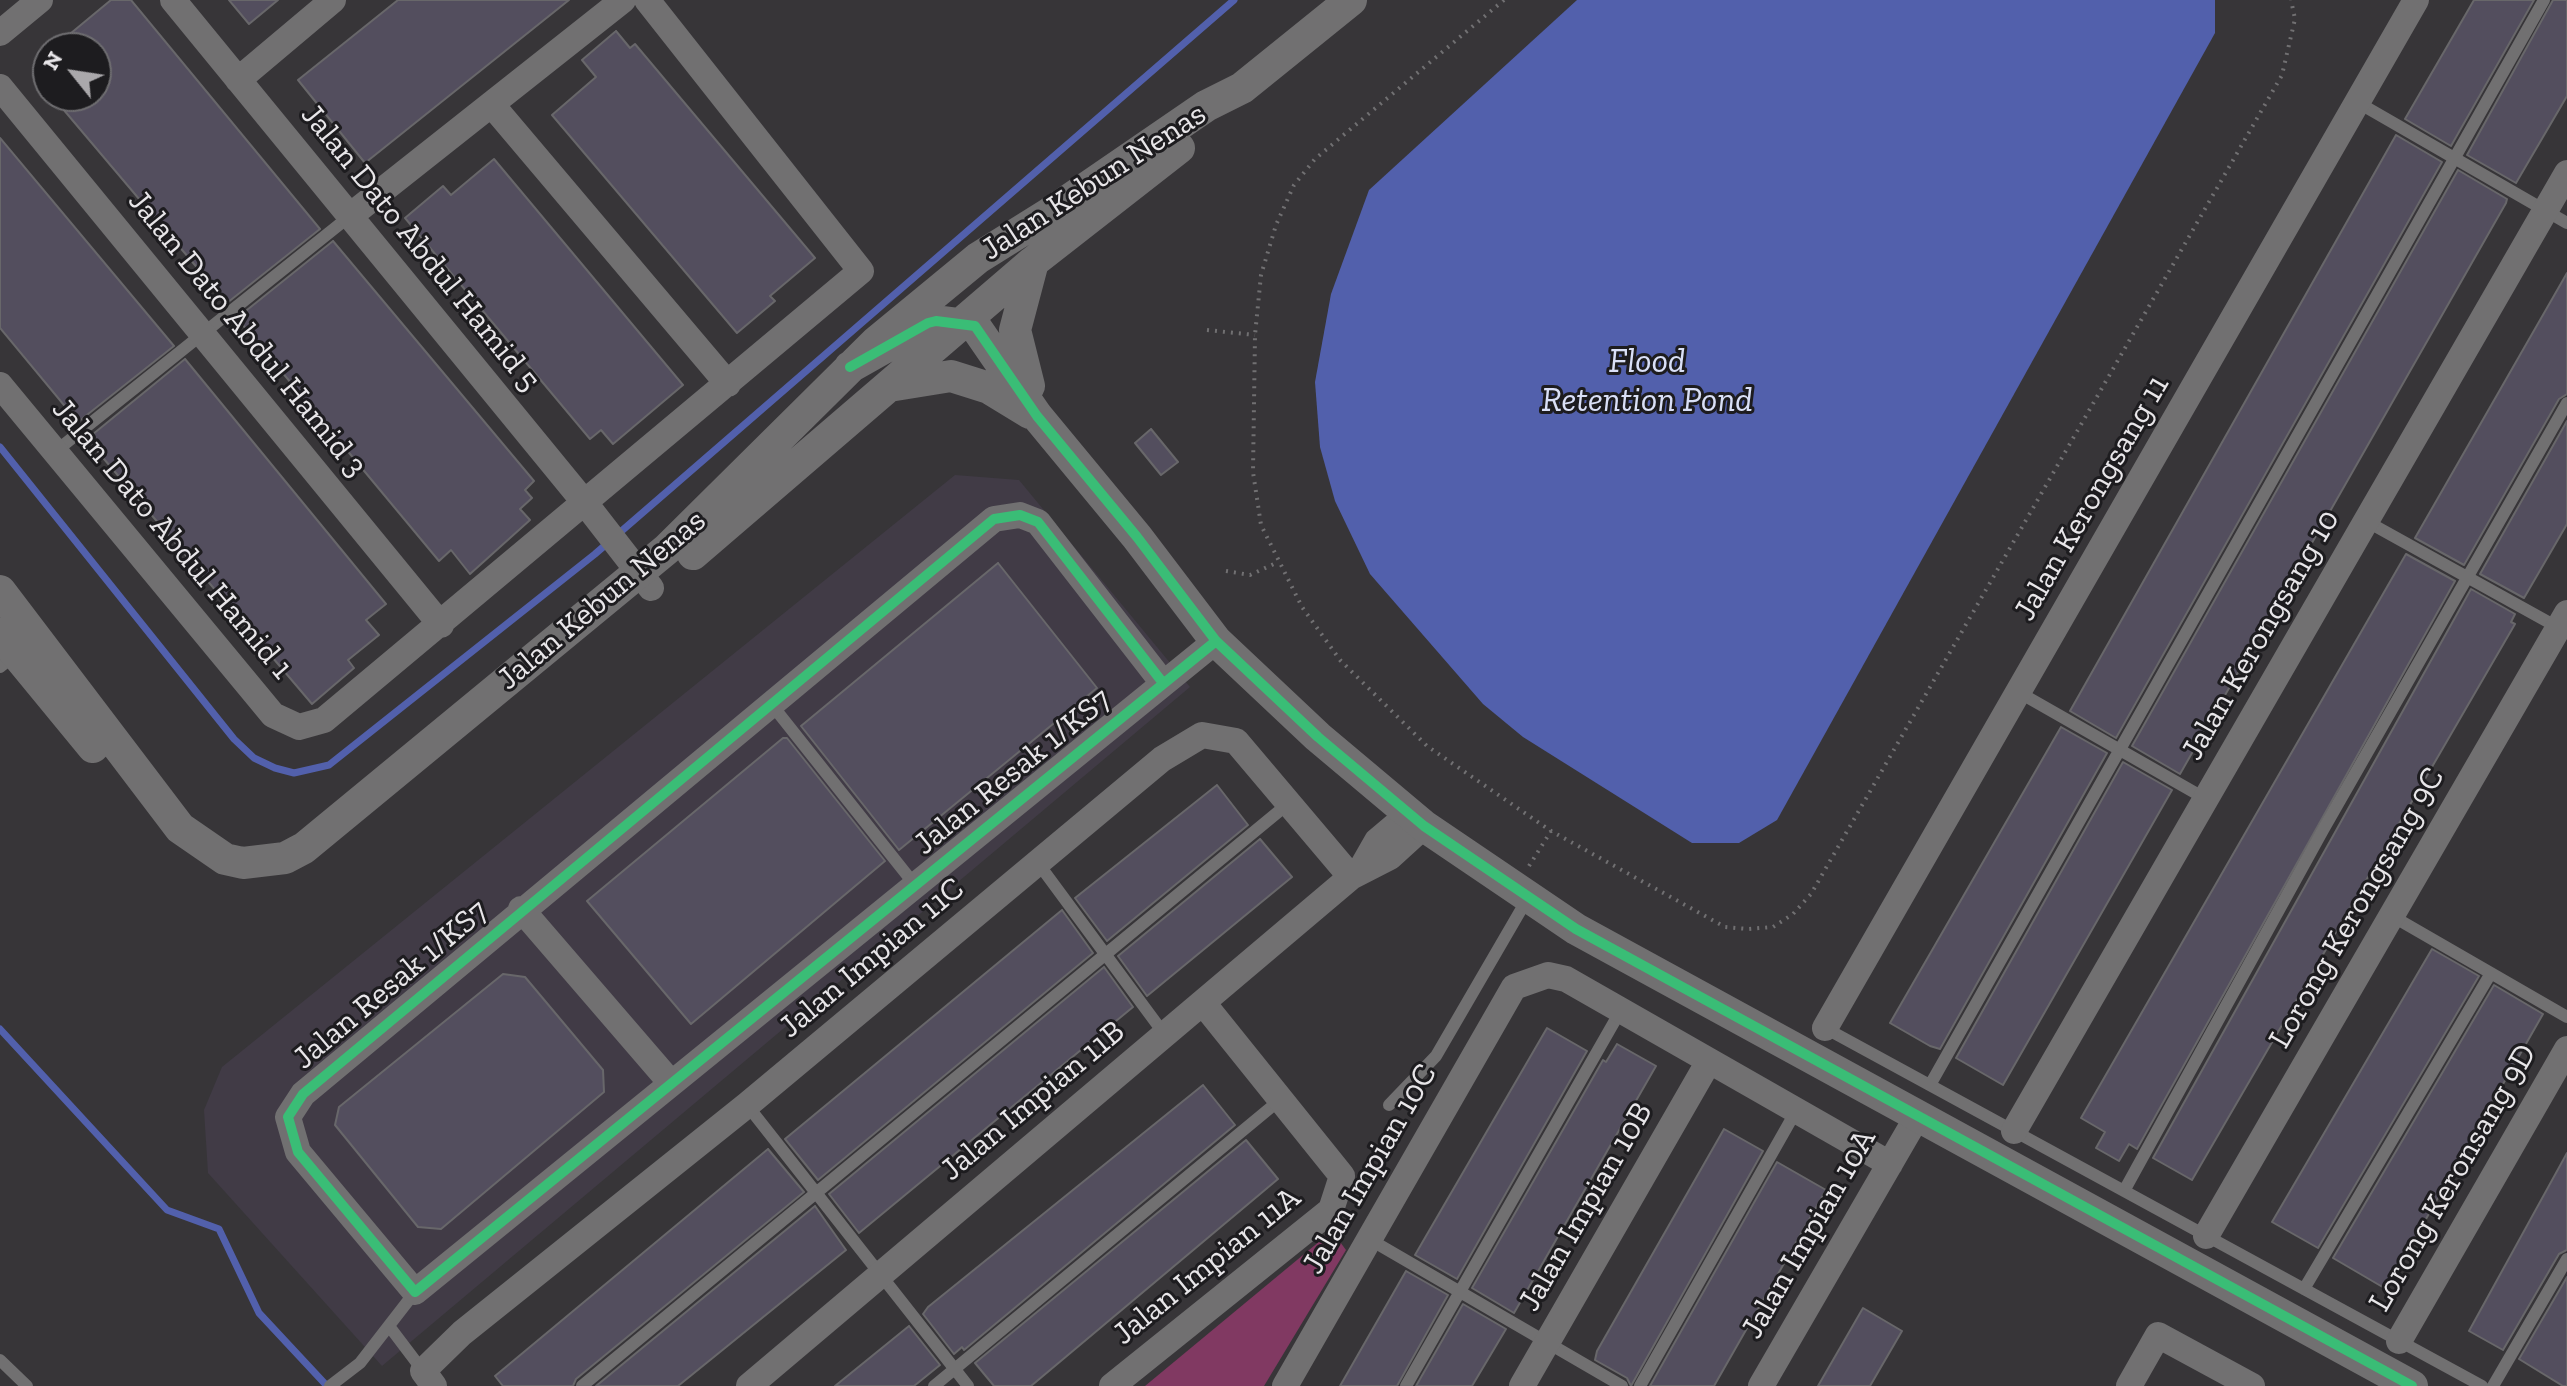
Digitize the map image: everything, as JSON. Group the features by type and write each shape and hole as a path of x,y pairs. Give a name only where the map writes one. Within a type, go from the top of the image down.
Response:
{"street":[{"path":"0,33 40,0"},
{"name":"Jalan Dato Abdul Hamid 5","path":"173,0 645,580"},
{"path":"238,80 333,0"},
{"path":"350,216 623,0"},
{"path":"441,625 861,271 647,0"},
{"name":"Jalan Kebun Nenas","path":"0,591 20,658 164,833 194,862 214,876 257,883 280,879 304,866 645,580 889,386 1033,262 1215,121 1242,88 1351,0"},
{"name":"Jalan Kerongsang 11","path":"1825,1028 2416,0"},
{"name":"Jalan Dato Abdul Hamid 3","path":"0,87 441,625"},
{"name":"Jalan Kebun Nenas","path":"20,658 180,828 225,859 243,863 264,862 304,848 608,597 645,580 667,549 703,518 850,367 978,258 1050,213 1206,106 1242,88"},
{"path":"492,105 728,384"},
{"name":"Jalan Kerongsang 10","path":"2014,1131 2366,521 2556,217 2567,173"},
{"path":"961,323 966,302 983,275 1050,213"},
{"path":"1033,262 1015,330 1037,416"},
{"path":"850,367 928,323 961,323 980,331 1037,416 1137,537 1216,641 1318,737 1417,820 1524,890 1576,929 2412,1386"},
{"path":"889,386 951,376 971,380 1037,416"},
{"name":"Jalan Dato Abdul Hamid 1","path":"0,385 273,715 299,727 324,720 441,625"},
{"name":"Jalan Resak 1/KS7","path":"1163,683 1038,522 1020,515 994,519 521,909 303,1094 288,1117 298,1152 415,1292 1216,641"},
{"path":"611,536 636,549 667,549"},
{"path":"608,597 620,561 611,536"},
{"name":"Lorong Kerongsang 9C","path":"2206,1236 2564,625"},
{"name":"Jalan Impian 11C","path":"428,1378 462,1333 747,1105 1162,759 1202,735 1236,741 1289,803 1356,873"},
{"name":"Jalan Impian 11B","path":"749,1386 1356,873 1390,857 1417,820"},
{"path":"521,909 671,1083"},
{"name":"Jalan Impian 10C","path":"1285,1386 1514,987 1548,975 1566,979 1621,1010"},
{"name":"Jalan Impian 11A","path":"1112,1386 1331,1210 1342,1176 1203,1003"},
{"path":"1621,1010 1890,1164"},
{"name":"Lorong Keronsang 9D","path":"2399,1341 2567,1049"},
{"name":"Jalan Impian 10B","path":"1522,1386 1709,1061"},
{"name":"Jalan Impian 10A","path":"1761,1386 1917,1117"},
{"path":"2129,1386 2158,1335 2252,1386"}],"lane":[{"path":"1930,1085 2452,157 2544,0"},
{"path":"2357,102 2556,217"},
{"path":"56,451 350,216"},
{"path":"2124,1191 2323,830 2567,403"},
{"path":"2366,521 2564,625"},
{"path":"2020,693 2206,799"},
{"path":"772,705 915,885"},
{"path":"582,1386 1289,803"},
{"path":"1038,863 1165,1035"},
{"path":"1389,1105 1436,1056 1524,890"},
{"path":"2392,916 2567,1017"},
{"path":"2304,1289 2491,973"},
{"path":"1406,1386 1621,1010"},
{"path":"1825,1028 2482,1386"},
{"path":"934,1386 1281,1099"},
{"path":"747,1105 968,1386"},
{"path":"1640,1386 1796,1111"},
{"path":"1369,1239 1622,1386"},
{"path":"2493,1386 2567,1259"},
{"path":"330,1386 360,1363 415,1292"},
{"path":"389,1326 428,1378"},
{"path":"0,1360 27,1386"}],"path":[{"path":"1504,0 1315,159 1294,185 1276,225 1261,275 1255,335 1253,472 1261,525 1277,562 1340,660 1427,746 1551,831 1725,927 1773,927 1793,914 1811,894 2282,75 2295,19 2291,0"},
{"path":"1207,330 1255,335"},
{"path":"1226,571 1250,575 1277,562"},
{"path":"1524,890 1551,831"}],"shaded area":[{"path":"955,475 1019,480 1190,687 382,1366 208,1173 204,1110 222,1067"},
{"path":"1332,1231 1346,1250 1264,1386 1145,1386"}],"water":[{"name":"Flood Retention Pond","path":"1577,0 2215,0 2215,33 1777,820 1739,843 1692,843 1523,737 1483,704 1370,574 1335,501 1320,447 1315,382 1331,294 1369,190"}],"building":[{"path":"111,0 131,0 320,229 227,303 66,112 112,112 112,32 72,32"},
{"path":"229,0 278,0 249,24"},
{"path":"398,0 569,0 365,163 298,80"},
{"path":"2474,0 2534,0 2451,146 2405,119"},
{"path":"2553,0 2567,0 2567,96 2516,183 2467,155"},
{"path":"616,31 630,48 635,44 815,258 770,296 775,301 737,333 552,115 596,77 582,60"},
{"path":"2396,135 2442,162 2116,738 2070,711"},
{"path":"0,138 174,346 78,422 0,328"},
{"path":"494,159 683,385 613,444 601,430 590,439 405,218 443,186 451,195"},
{"path":"2458,170 2507,199 2506,203 2180,774 2132,746"},
{"path":"333,241 534,481 525,490 532,498 520,509 530,520 470,574 451,550 439,561 237,318"},
{"path":"2567,273 2567,394 2559,399 2464,565 2415,538"},
{"path":"185,359 386,604 366,620 379,635 348,660 354,668 312,704 87,439"},
{"path":"2567,421 2567,524 2524,598 2480,574"},
{"path":"1151,429 1178,462 1161,475 1135,443"},
{"path":"2406,554 2455,581 2137,1149 2129,1144 2119,1161 2096,1148 2105,1132 2081,1118"},
{"path":"998,563 1097,688 899,850 801,726"},
{"path":"2471,589 2515,614 2511,622 2515,624 2192,1180 2153,1158"},
{"path":"2061,727 2107,753 1940,1049 1930,1046 1890,1023"},
{"path":"783,738 787,738 885,861 691,1024 587,901"},
{"path":"2123,762 2172,790 2003,1085 1956,1058"},
{"path":"1217,785 1248,825 1107,941 1075,898"},
{"path":"1260,839 1292,877 1147,996 1118,956"},
{"path":"1062,910 1093,953 818,1180 785,1139"},
{"path":"2432,949 2479,976 2318,1248 2272,1222"},
{"path":"1104,967 1133,1007 859,1233 829,1194"},
{"path":"503,974 525,977 603,1070 604,1092 441,1229 418,1227 335,1125 339,1107"},
{"path":"2494,985 2543,1014 2386,1289 2333,1258"},
{"path":"1547,1028 1587,1051 1457,1279 1415,1255"},
{"path":"1617,1044 1656,1066 1514,1313 1472,1288 1603,1060 1606,1062"},
{"path":"1203,1085 1235,1125 964,1350 962,1347 954,1354 923,1314 928,1307"},
{"path":"1724,1129 1763,1151 1631,1386 1627,1378 1595,1360 1597,1351"},
{"path":"1246,1140 1278,1179 1031,1386 994,1386 975,1363"},
{"path":"768,1149 804,1192 576,1379 573,1386 503,1386 495,1376"},
{"path":"2567,1153 2567,1250 2559,1254 2503,1350 2469,1331"},
{"path":"1777,1162 1826,1190 1714,1386 1650,1386"},
{"path":"815,1206 846,1250 678,1386 596,1386"},
{"path":"1406,1271 1448,1295 1397,1386 1340,1386"},
{"path":"2567,1277 2567,1386 2563,1386 2519,1359"},
{"path":"1463,1304 1506,1329 1472,1386 1416,1386"},
{"path":"1863,1308 1902,1331 1870,1386 1818,1386"},
{"path":"909,1326 940,1365 914,1386 835,1386"}],"waterway":[{"path":"0,447 234,739 254,758 275,768 294,773 329,765 595,554 1234,0"},
{"path":"0,1029 167,1210 219,1229 259,1313 327,1386"}],"cycle path":[{"path":"850,367 928,323 936,321 975,326 1037,416 1137,537 1216,641 1318,737 1424,826 1576,929 2412,1386"},
{"path":"1163,683 1038,522 1020,515 994,519 303,1094 288,1117 298,1152 415,1292 1216,641"}]}
